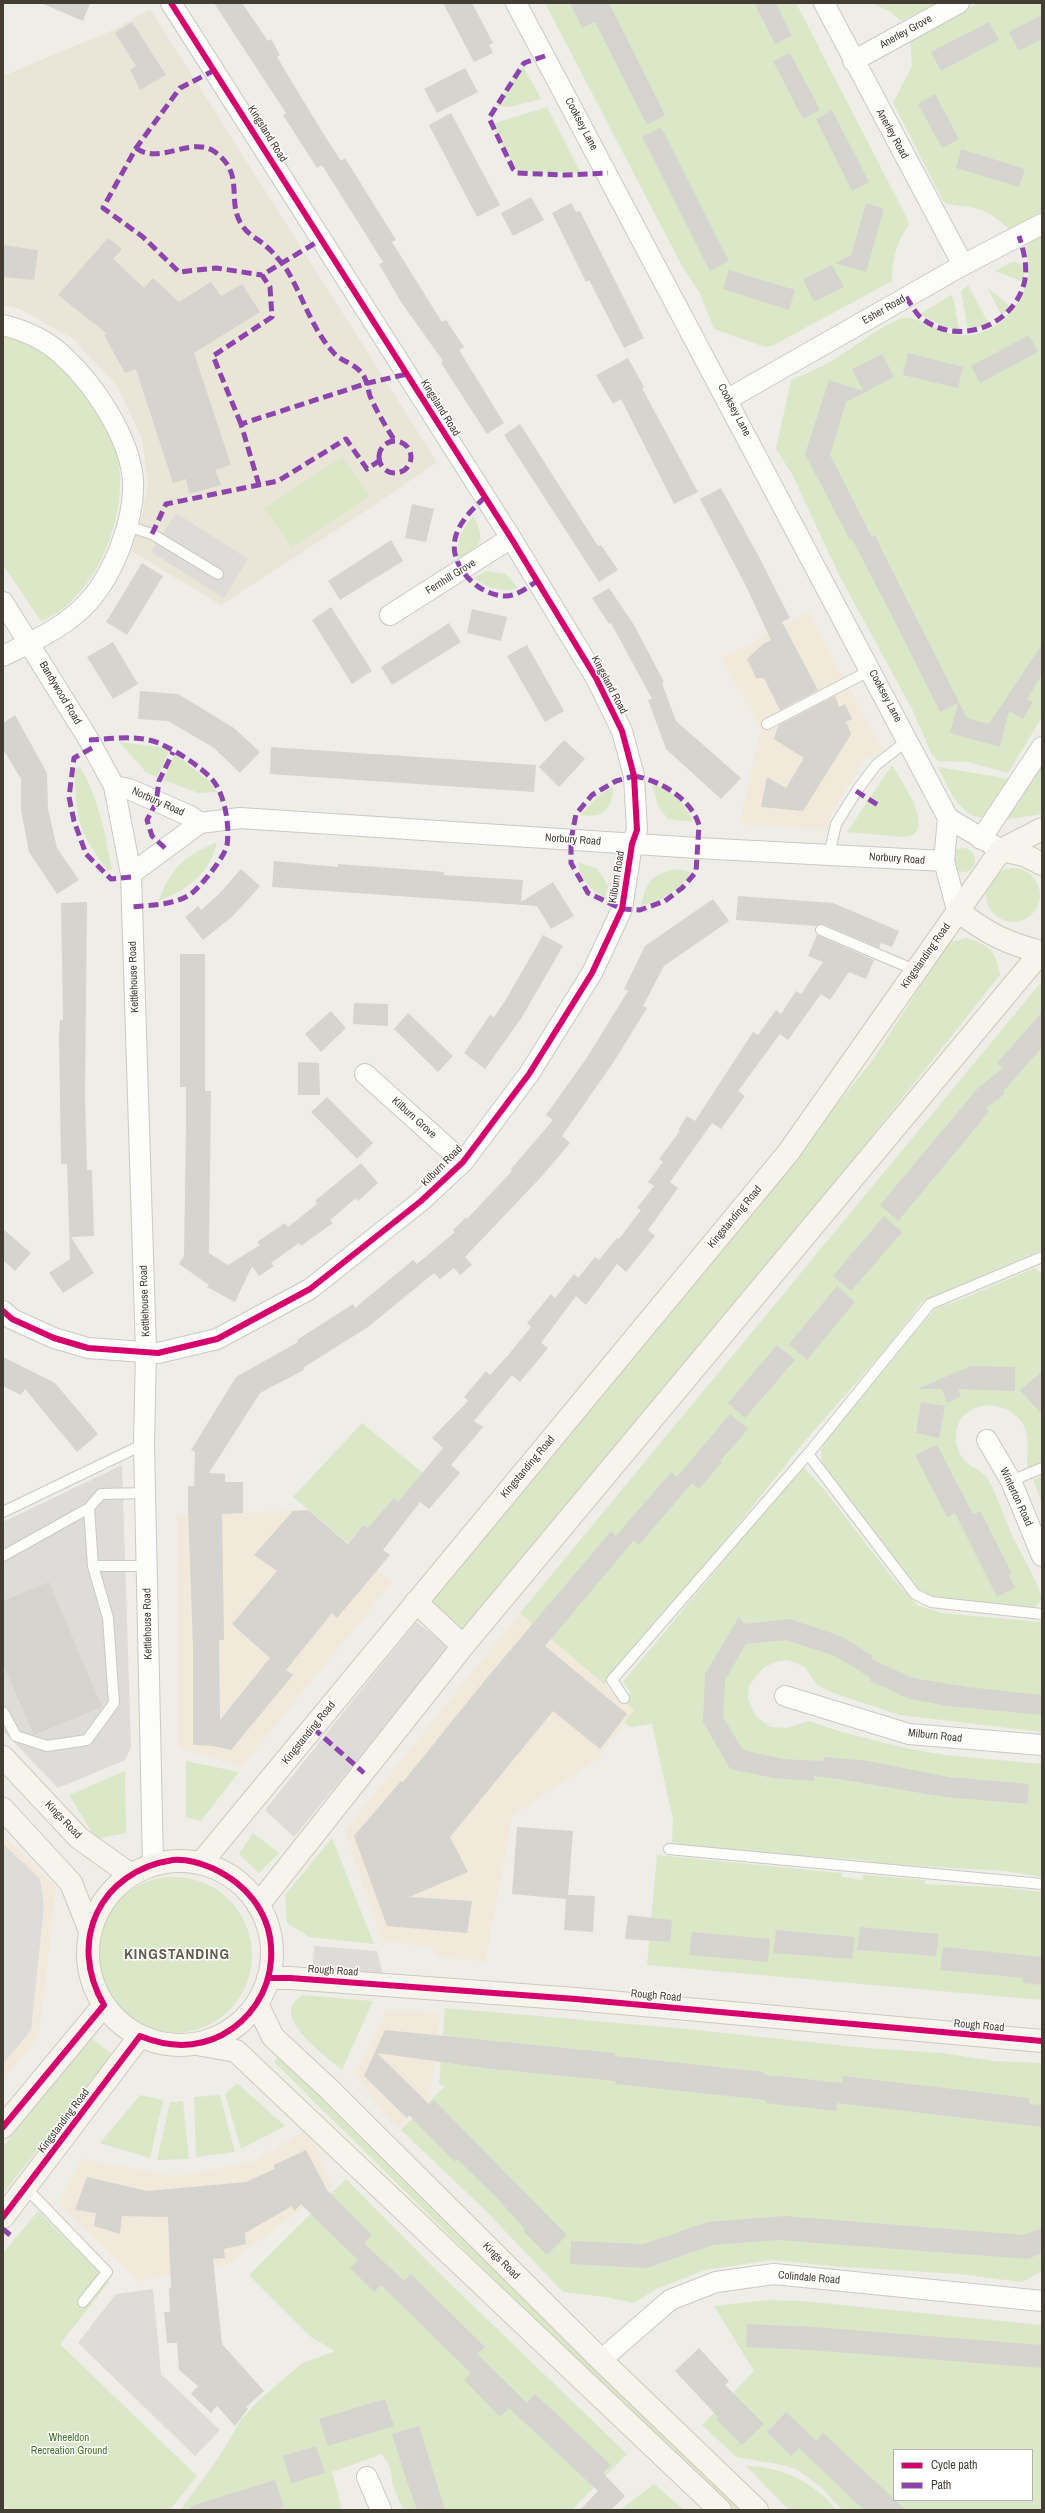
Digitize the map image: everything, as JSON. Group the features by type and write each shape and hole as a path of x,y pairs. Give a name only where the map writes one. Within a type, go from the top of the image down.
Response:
{"main road":[{"name":"Kingstanding Road","path":"201,1863 788,1154 957,910 1001,850 1042,829"},
{"path":"1001,850 1024,855 1042,864"},
{"path":"258,1905 463,1646 1042,952 1009,944 978,926 957,910"},
{"path":"416,1602 463,1646"},
{"name":"Kings Road","path":"3,1757 79,1838 131,1875"},
{"path":"3,1809 71,1883 90,1931"},
{"path":"197,2044 228,2032 239,2024 257,2004 268,1978 271,1942 268,1927 258,1905 249,1893 229,1876 201,1863 174,1860 153,1865 131,1875 110,1893 101,1904 90,1931 88,1944 89,1968 95,1990 104,2005 119,2022 140,2036 171,2045 197,2044 236,2051 720,2510"},
{"name":"Rough Road","path":"268,1978 290,1978 576,1999 1042,2041"},
{"name":"Kings Road","path":"257,2004 273,2037 330,2090 601,2360 755,2509"},
{"path":"3,2127 104,2005"},
{"name":"Kingstanding Road","path":"3,2217 140,2036"}],"street":[{"name":"Kingsland Road","path":"171,3 511,538 596,678 622,731 634,776 637,830 632,844"},
{"name":"Cooksey Lane","path":"516,3 728,399 948,818"},
{"name":"Anerley Road","path":"824,3 853,61 963,265"},
{"name":"Anerley Grove","path":"853,61 960,3"},
{"name":"Esher Road","path":"728,399 963,265 1042,224"},
{"path":"3,325 22,330 61,354 97,396 123,438 133,481 131,511 114,561 89,601 43,637 3,656"},
{"name":"Fernhill Grove","path":"390,615 511,538"},
{"name":"Bandywood Road","path":"3,602 114,786"},
{"path":"981,839 1042,748"},
{"name":"Norbury Road","path":"114,786 129,789 190,816 200,823"},
{"name":"Kettlehouse Road","path":"114,786 131,874 146,1351 144,1444 153,1865"},
{"name":"Norbury Road","path":"131,874 200,823 240,818 632,844 944,861"},
{"path":"957,910 944,861 948,818 1001,850"},
{"name":"Kilburn Road","path":"3,1311 12,1319 54,1338 97,1350 169,1352 217,1339 310,1289 421,1201 463,1162 529,1074 592,973 622,909 632,844"},
{"name":"Kilburn Grove","path":"365,1074 463,1162"},
{"name":"Winterton Road","path":"987,1440 1011,1482 1042,1556"},
{"name":"Milburn Road","path":"785,1696 909,1734 1042,1745"},
{"name":"Colindale Road","path":"601,2360 670,2300 716,2282 774,2274 1042,2300"},
{"path":"367,2477 378,2509"}],"lane":[{"path":"126,526 152,534 218,574"},
{"path":"767,724 871,670"},
{"path":"829,855 836,824 858,789 876,764 908,740"},
{"path":"822,930 915,970"},
{"path":"624,1698 612,1680 808,1454 930,1304 1042,1257"},
{"path":"3,1512 144,1444"},
{"path":"808,1454 915,1594 931,1602 1042,1614"},
{"path":"1011,1482 1042,1468"},
{"path":"3,1556 89,1508 101,1494 146,1493"},
{"path":"3,1712 16,1736 47,1746 87,1740 114,1703 108,1618 93,1566 89,1508"},
{"path":"93,1566 147,1566"},
{"path":"669,1849 1042,1884"},
{"path":"26,2188 107,2272 83,2302"}],"shaded area":[{"path":"150,9 437,462 376,504 221,605 131,551 141,520 148,485 142,439 118,387 73,339 20,309 3,305 3,76 113,30"},
{"path":"176,513 248,559 224,598 151,552"},
{"path":"809,612 883,751 870,758 866,756 830,816 828,830 739,824 761,729 721,659"},
{"path":"122,1465 131,1747 125,1760 58,1788 3,1731 3,1522"},
{"path":"308,1510 392,1583 242,1766 177,1748 177,1515"},
{"path":"520,1613 634,1710 596,1761 513,1815 485,1962 435,1956 432,1947 382,1941 344,1831"},
{"path":"416,1622 450,1647 294,1837 265,1810"},
{"path":"3,1836 56,1888 39,2036 3,2081"},
{"path":"3,1844 40,1879 44,1906 31,2030 3,2064"},
{"path":"314,1946 377,1951 383,1975 313,1968"},
{"path":"386,2011 440,2012 430,2099 397,2128 354,2074"},
{"path":"308,2129 333,2186 227,2264 138,2281 58,2203 81,2159 176,2176 252,2162"},
{"path":"153,2289 161,2374 220,2430 195,2456 78,2343 116,2294"}],"green space":[{"path":"545,3 796,3 908,220 909,225 898,244 893,266 892,281 772,346 765,347 714,329 699,292 682,266"},
{"path":"871,3 937,3 901,21 889,11"},
{"path":"978,3 1042,3 1042,211 1016,227 1009,229 993,216 984,211 954,205 943,201 893,103 912,66 910,37"},
{"path":"523,66 541,99 509,107 496,106"},
{"path":"547,107 581,173 520,171 513,167 492,124"},
{"path":"1042,233 1042,717 1008,773 968,762 939,761 932,755 912,709 839,575 792,474 776,449 791,380 830,362 877,331 903,318 914,319 952,334 976,334 988,330 1007,316 1022,296 1026,285 1028,271 1025,246"},
{"path":"1014,261 1024,266 1025,274 1021,281 995,271"},
{"path":"968,285 989,324 968,330 961,291"},
{"path":"988,288 1011,307 1001,315"},
{"path":"951,295 954,300 959,330 944,327 920,314"},
{"path":"3,333 24,341 43,351 61,364 77,379 90,404 105,422 113,439 118,456 120,492 117,511 107,546 100,562 89,580 68,605 41,621 3,565"},
{"path":"342,457 370,496 292,547 264,508"},
{"path":"474,516 480,532 479,543 473,553 461,564 458,545 462,532"},
{"path":"487,571 506,574 518,588 506,590 495,589 479,582 474,578"},
{"path":"119,742 159,747 169,751 157,778 145,771"},
{"path":"175,754 208,780 217,792 198,793 163,780"},
{"path":"1042,761 1042,814 1003,820"},
{"path":"892,765 915,806 918,817 918,827 914,834 903,837 847,832"},
{"path":"80,767 87,779 97,804 112,869 108,871 90,846 80,824 76,801 75,770"},
{"path":"938,767 1011,779 988,819 978,817 962,808 951,793"},
{"path":"652,784 677,798 690,815 693,822 668,819 658,806"},
{"path":"613,787 611,802 605,811 601,814 595,815 580,815 598,796"},
{"path":"217,842 209,863 196,879 178,892 158,901 163,889 180,864 205,847"},
{"path":"963,848 971,852 975,860 971,868 963,872 955,868 951,860 955,852"},
{"path":"578,862 598,869 608,886 605,899 587,884 581,874"},
{"path":"1013,868 1023,870 1032,876 1038,885 1040,895 1038,905 1032,914 1023,920 1013,922 1003,920 994,914 988,905 986,895 988,885 994,876 1003,870"},
{"path":"676,869 691,872 682,884 670,894 655,902 641,905 645,890 651,880 661,874"},
{"path":"966,938 986,946 994,954 1000,975 811,1213 464,1634 431,1605 432,1599 873,1060 948,943"},
{"path":"1042,981 1042,1250 923,1301 885,1350 803,1443 725,1541 604,1684 520,1613"},
{"path":"1034,1268 1042,1274 1042,1464 1028,1470 1028,1442 1026,1431 1016,1416 1006,1409 994,1406 982,1406 972,1410 963,1416 957,1427 956,1440 961,1456 981,1472 989,1481 1013,1537 1037,1584 1042,1600 1033,1608 942,1599 923,1594 822,1465 821,1451 824,1441 889,1361 936,1308 955,1302"},
{"path":"362,1423 423,1473 398,1502 394,1499 374,1533 363,1525 348,1543 293,1497"},
{"path":"805,1469 823,1488 894,1580 917,1605 941,1613 1042,1622 1042,1732 900,1715 836,1694 817,1685 805,1667 788,1660 775,1662 763,1668 749,1685 748,1699 755,1715 770,1727 786,1728 809,1721 845,1733 906,1748 944,1755 1042,1764 1042,1877 1005,1871 882,1864 863,1860 738,1851 672,1843 673,1820 652,1724 631,1727 624,1723 634,1710 626,1703 630,1691 623,1682 799,1470"},
{"path":"1042,1476 1042,1503 1033,1480"},
{"path":"186,1761 239,1772 201,1821 186,1817"},
{"path":"125,1771 126,1833 96,1839 69,1795"},
{"path":"253,1833 279,1853 259,1873 239,1854"},
{"path":"332,1838 374,1944 309,1937 287,1923 285,1895"},
{"path":"657,1855 842,1873 842,1877 862,1880 863,1875 925,1880 925,1884 1009,1888 1042,1892 1042,2000 647,1965"},
{"path":"166,1877 182,1877 197,1880 211,1886 224,1894 235,1905 249,1932 252,1955 251,1970 243,1992 235,2005 224,2016 197,2030 182,2033 166,2033 151,2030 137,2024 124,2016 113,2005 99,1978 96,1963 96,1947 99,1932 105,1918 113,1905 124,1894 151,1880"},
{"path":"302,1995 373,2001 342,2070 308,2040 294,2022 291,2013 293,2004"},
{"path":"445,2008 677,2028 866,2048 942,2053 994,2061 1042,2063 1042,2271 1022,2282 959,2274 844,2267 772,2260 705,2270 656,2289 634,2303 606,2297 563,2292 485,2210 401,2130 445,2086 439,2084"},
{"path":"90,2037 112,2054 3,2194 3,2147"},
{"path":"283,2052 750,2510 728,2510 274,2062"},
{"path":"237,2083 285,2126 241,2149 225,2094"},
{"path":"140,2095 163,2100 150,2158 100,2143"},
{"path":"220,2095 235,2152 196,2157 194,2097"},
{"path":"183,2101 189,2159 157,2160 170,2102"},
{"path":"346,2179 436,2270 627,2454 572,2510 403,2510 393,2486 390,2467 382,2454 332,2472 342,2510 180,2510 217,2460 241,2420 258,2401 301,2364 335,2351 311,2337 249,2275"},
{"name":"Wheeldon Recreation Ground","path":"38,2211 109,2282 60,2344 197,2476 170,2510 3,2510 3,2253"},
{"path":"767,2300 802,2301 1042,2325 1042,2510 842,2510 821,2487 796,2469 778,2464 736,2457 702,2425 754,2371 714,2306"},
{"path":"746,2466 771,2469 796,2478 818,2491 836,2510 789,2510"},
{"path":"654,2484 684,2510 620,2510"}],"building":[{"path":"41,3 90,3 83,21"},
{"path":"214,3 242,3 268,41 271,39 280,55 277,57 321,130 341,161 345,158 396,240 392,242 442,322 446,320 464,347 459,350 504,423 487,434 441,363 443,361 401,302 379,264 383,262 322,165 317,168 283,115 286,113"},
{"path":"443,3 472,3 493,43 489,45 493,53 474,62"},
{"path":"570,3 609,3 665,115 647,125 595,22 582,28"},
{"path":"754,3 776,3 792,36 775,44"},
{"path":"1042,15 1042,39 1019,51 1009,32"},
{"path":"132,22 166,75 140,90 130,70 136,66 115,33"},
{"path":"989,22 999,40 941,71 931,52"},
{"path":"790,53 820,110 803,119 773,61"},
{"path":"465,68 478,92 437,113 424,89"},
{"path":"935,94 959,139 942,148 918,104"},
{"path":"832,110 869,182 852,191 816,119"},
{"path":"451,113 500,205 477,217 429,125"},
{"path":"661,127 729,261 710,271 642,137"},
{"path":"961,149 1025,169 1019,187 956,168"},
{"path":"531,197 544,220 513,236 501,213"},
{"path":"571,203 576,212 580,211 644,338 624,348 589,280 586,282 552,213"},
{"path":"866,203 884,209 866,272 835,263 851,255"},
{"path":"108,238 122,249 113,259 144,288 153,278 179,302 211,282 221,296 242,284 260,312 194,353 231,465 215,470 221,485 189,494 186,479 173,483 136,369 125,373 104,335 106,333 58,295"},
{"path":"3,245 38,250 34,280 3,277"},
{"path":"832,265 844,287 814,302 803,279"},
{"path":"729,270 795,290 789,310 723,289"},
{"path":"1029,335 1038,352 980,383 971,366"},
{"path":"908,353 963,367 958,388 903,375"},
{"path":"882,354 894,377 846,402 830,455 872,537 875,535 967,718 989,724 1042,644 1042,675 1027,699 1033,702 1023,719 1009,711 1000,747 950,733 958,703 940,712 852,539 850,540 805,454 829,380 863,391 852,369"},
{"path":"628,358 644,387 642,388 698,492 674,504 621,399 613,404 596,375"},
{"path":"520,424 598,546 601,545 618,570 599,582 504,435"},
{"path":"721,488 758,555 790,618 782,622 818,690 780,710 764,678 756,678 747,659 763,644 771,640 745,584 700,499"},
{"path":"412,504 434,509 426,542 405,538"},
{"path":"391,540 403,561 340,600 328,581"},
{"path":"142,563 163,576 127,635 106,622"},
{"path":"609,588 634,625 664,682 662,683 676,721 741,778 721,799 666,749 648,700 652,699 611,623 609,624 592,598"},
{"path":"331,607 372,671 352,684 312,620"},
{"path":"472,609 507,617 501,641 467,633"},
{"path":"449,623 461,642 392,685 381,667"},
{"path":"113,642 138,684 113,699 87,657"},
{"path":"527,645 564,711 545,722 507,656"},
{"path":"140,691 178,694 234,728 260,752 240,773 214,748 168,721 138,719"},
{"path":"835,696 839,707 845,704 852,719 846,722 851,734 803,811 761,807 767,777 786,788 804,758 774,739 779,725"},
{"path":"15,715 47,773 48,809 57,848 79,880 57,894 29,852 21,810 21,779 3,749 3,723"},
{"path":"564,740 585,759 559,787 539,767"},
{"path":"271,747 536,765 534,792 270,774"},
{"path":"274,861 338,867 338,864 444,872 444,875 523,880 521,902 553,882 574,916 551,929 537,906 272,887"},
{"path":"241,869 260,886 234,915 203,940 185,917 198,906 201,910 219,894"},
{"path":"738,896 833,903 899,931 892,947 881,943 879,948 823,924 816,926 736,920"},
{"path":"713,899 729,921 664,966 643,1006 647,1008 613,1063 562,1136 570,1143 543,1175 465,1257 472,1265 460,1275 454,1268 440,1279 434,1273 368,1327 303,1368 304,1370 260,1393 209,1473 225,1474 225,1482 243,1482 243,1513 222,1514 224,1640 219,1640 220,1720 270,1658 232,1624 277,1571 254,1555 293,1511 308,1510 348,1544 363,1525 368,1528 394,1498 398,1502 443,1448 432,1438 468,1401 464,1397 486,1371 490,1375 509,1354 531,1327 527,1323 551,1294 555,1298 574,1274 578,1278 595,1257 599,1260 617,1238 619,1239 641,1210 637,1208 654,1186 648,1182 663,1162 659,1159 680,1131 678,1130 687,1116 695,1121 753,1032 758,1035 776,1010 781,1014 796,991 801,994 823,962 808,956 817,935 874,960 866,979 849,972 830,1000 821,994 788,1040 780,1034 738,1091 745,1096 721,1129 712,1123 670,1182 678,1188 648,1230 655,1236 626,1272 617,1264 586,1305 576,1296 541,1343 548,1348 520,1382 512,1375 474,1421 483,1427 451,1465 460,1473 429,1509 420,1502 383,1550 390,1555 337,1618 332,1613 286,1670 293,1675 231,1750 213,1746 193,1745 193,1645 188,1486 194,1486 195,1452 191,1450 236,1377 298,1342 297,1340 353,1304 355,1308 413,1260 417,1264 455,1232 453,1230 466,1217 467,1219 512,1171 511,1169 553,1120 546,1115 586,1059 628,991 624,989 645,946"},
{"path":"87,902 85,1095 87,1170 92,1170 94,1236 71,1237 94,1273 63,1293 49,1273 70,1259 67,1164 61,1164 59,1038 60,1020 63,1020 61,903"},
{"path":"543,935 563,946 522,1017 485,1069 464,1053 490,1015 494,1017 505,1001"},
{"path":"180,954 205,954 205,1091 211,1091 209,1253 228,1265 260,1245 257,1242 285,1223 288,1227 317,1204 315,1201 361,1163 378,1183 358,1201 356,1198 330,1220 333,1223 301,1246 299,1243 271,1263 274,1266 259,1276 252,1266 235,1302 207,1287 209,1285 179,1264 184,1256 186,1128 186,1087 180,1087"},
{"path":"354,1003 388,1004 388,1026 353,1024"},
{"path":"331,1011 346,1028 321,1052 305,1034"},
{"path":"1042,1012 1042,1047 1003,1092 1005,1094 986,1108 989,1111 898,1221 880,1205 978,1088 1003,1068 997,1063"},
{"path":"408,1013 453,1056 438,1072 394,1029"},
{"path":"298,1062 319,1063 320,1095 298,1095"},
{"path":"327,1097 373,1143 357,1159 311,1112"},
{"path":"884,1216 902,1232 851,1291 833,1276"},
{"path":"3,1229 31,1253 15,1271 3,1260"},
{"path":"837,1286 855,1302 807,1360 789,1344"},
{"path":"777,1345 795,1360 745,1418 728,1403"},
{"path":"3,1357 55,1383 98,1434 77,1452 25,1389 21,1395 3,1386"},
{"path":"971,1366 1015,1367 1015,1391 958,1389 961,1396 947,1403 942,1389 917,1389"},
{"path":"1042,1372 1042,1415 1020,1390"},
{"path":"921,1402 945,1406 939,1438 916,1433"},
{"path":"730,1414 748,1429 720,1461 722,1462 699,1489 692,1483 639,1545 634,1540 545,1646 627,1714 600,1749 553,1711 450,1837 468,1872 409,1897 472,1901 467,1933 387,1926 354,1836 401,1781 403,1782 486,1679 611,1531 616,1536 671,1472 677,1477"},
{"path":"937,1445 973,1514 980,1511 1012,1574 1009,1575 1015,1588 997,1597 955,1513 947,1517 915,1455"},
{"path":"49,1582 102,1707 34,1735 3,1664 3,1601"},
{"path":"739,1617 744,1624 789,1619 843,1637 873,1656 871,1659 913,1678 967,1687 1042,1695 1042,1715 947,1706 910,1699 870,1681 871,1678 835,1656 786,1640 746,1644 725,1680 723,1717 743,1750 783,1759 823,1761 824,1757 868,1761 949,1777 1029,1784 1027,1804 944,1797 814,1776 814,1781 773,1778 730,1769 703,1722 705,1674"},
{"path":"517,1827 573,1831 568,1895 595,1896 593,1932 564,1930 566,1899 512,1894"},
{"path":"628,1915 672,1920 670,1942 625,1939"},
{"path":"860,1927 939,1934 936,1956 857,1950"},
{"path":"776,1930 855,1937 852,1959 773,1953"},
{"path":"692,1932 770,1939 768,1962 689,1955"},
{"path":"943,1947 1042,1957 1042,1985 1023,1983 1023,1978 940,1970"},
{"path":"385,2030 615,2053 615,2056 764,2072 764,2075 842,2083 843,2076 1030,2098 1029,2104 1042,2105 1042,2127 837,2103 836,2111 766,2103 766,2100 615,2084 616,2081 492,2069 377,2053 429,2104 434,2100 567,2235 547,2255 523,2231 525,2229 497,2198 457,2159 455,2162 409,2115 407,2118 364,2076"},
{"path":"306,2150 327,2190 372,2235 364,2243 404,2281 411,2274 485,2347 477,2354 527,2403 535,2394 611,2465 603,2473 625,2496 611,2510 580,2510 598,2491 509,2408 500,2417 464,2380 471,2373 381,2285 374,2292 350,2268 358,2260 301,2204 294,2211 292,2206 245,2233 246,2244 224,2249 225,2258 213,2259 222,2344 264,2391 246,2407 248,2409 235,2426 217,2406 211,2413 191,2394 198,2386 179,2370 177,2343 167,2343 164,2312 170,2312 169,2288 171,2288 168,2217 122,2216 120,2234 94,2226 96,2213 75,2210 87,2177 147,2191 246,2182 274,2169 274,2165"},
{"path":"785,2216 1024,2235 1042,2228 1042,2253 1028,2259 778,2240 713,2245 647,2268 570,2264 571,2241 644,2244 707,2222"},
{"path":"747,2324 814,2327 1042,2345 1042,2368 809,2350 746,2347"},
{"path":"699,2348 729,2381 725,2385 764,2424 742,2445 716,2419 718,2417 675,2371"},
{"path":"385,2399 394,2426 328,2446 319,2419"},
{"path":"786,2412 816,2441 823,2433 893,2498 893,2501 896,2501 906,2510 864,2510 799,2448 791,2456 767,2432"},
{"path":"419,2426 445,2510 417,2510 392,2434"},
{"path":"316,2446 325,2473 291,2483 283,2456"},
{"path":"275,2480 284,2507 273,2510 191,2510 191,2506"}],"marked path":[{"path":"545,56 524,63 489,118 513,169 517,173 565,175 608,173"},
{"path":"215,70 180,88 136,148 103,208 143,237 179,272 216,268 262,275"},
{"path":"136,148 145,153 155,154 186,148 206,148 215,152 225,161 233,180 238,218 244,228 270,249 287,270 313,323 326,343 336,355 357,368 362,374 370,396 395,441"},
{"path":"906,297 920,317 934,326 949,330 964,331 979,329 993,323 1006,313 1016,302 1025,281 1026,268 1019,236"},
{"path":"241,424 213,356 272,317 270,287 262,275 322,239"},
{"path":"259,485 241,424 368,383 407,374"},
{"path":"152,534 166,504 278,481 346,439 367,469 379,461"},
{"path":"395,441 404,444 408,448 411,457 408,466 404,470 395,473 386,470 382,466 379,457 382,448 386,444 395,441"},
{"path":"485,497 463,521 457,533 454,549 456,559 461,569 475,585 494,594 504,596 513,595 526,589 537,581"},
{"path":"89,740 135,738 161,744 188,759 206,773 216,784 223,801 228,829 227,845 222,857 206,878 191,894 185,898 162,904 132,907"},
{"path":"92,748 74,758 69,797 74,821 86,854 111,879 131,877"},
{"path":"165,848 152,836 147,820 156,803 159,781 173,752"},
{"path":"634,776 654,782 673,792 689,807 695,815 699,825 696,872 682,888 665,901 640,910 622,909 588,893 571,863 571,840 576,814 592,795 616,781 634,776"},
{"path":"856,791 881,807"},
{"path":"313,1728 364,1773"},
{"path":"3,2229 10,2235"}],"cycle path":[{"path":"3,1311 12,1319 54,1338 88,1348 158,1353 217,1339 310,1289 421,1201 463,1162 529,1074 592,973 622,909 632,844 637,830 634,776 622,731 596,678 511,538 171,3"},
{"path":"3,2127 104,2005 93,1981 89,1957 90,1934 97,1913 109,1894 126,1878 147,1867 173,1860 183,1860 203,1864 225,1875 248,1893 263,1916 271,1944 269,1972 262,1994 256,2004 232,2029 212,2040 202,2043 181,2045 171,2044 150,2040 140,2036 3,2217"},
{"path":"268,1978 290,1978 576,1999 1042,2041"}],"district":[{"name":"KINGSTANDING","path":"177,1955"}]}
